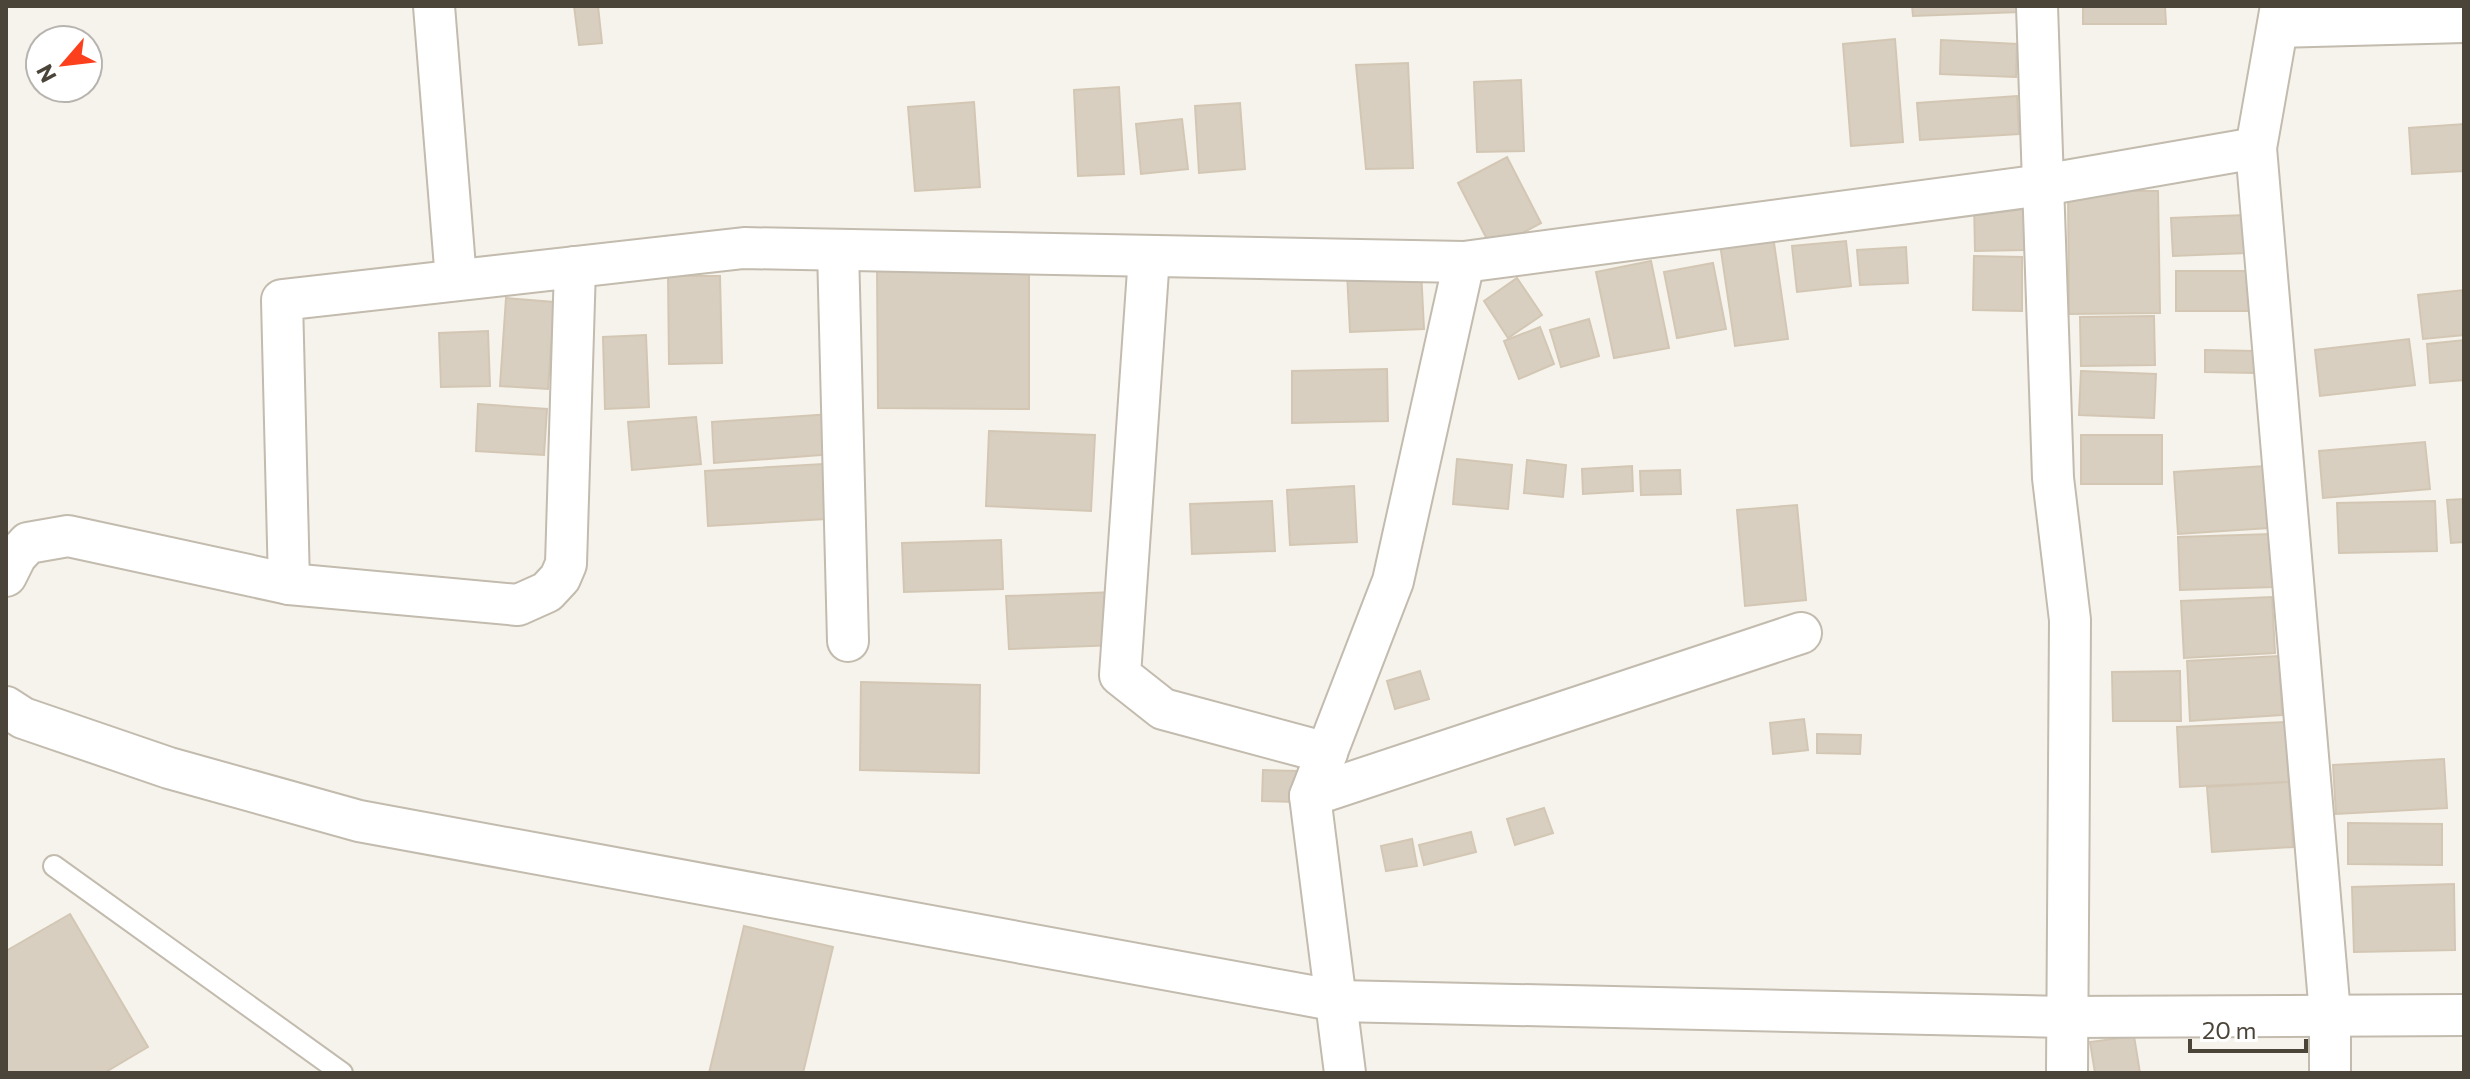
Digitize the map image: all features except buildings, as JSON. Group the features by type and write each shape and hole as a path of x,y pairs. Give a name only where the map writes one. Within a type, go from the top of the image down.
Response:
{"street":[{"path":"434,6 456,280"},
{"path":"2037,6 2053,478 2070,620 2067,1073"},
{"path":"2330,1073 2330,1014 2256,148 2280,16 2464,22"},
{"path":"289,584 282,300 744,248 1464,262 2043,185 2256,148"},
{"path":"838,250 848,641"},
{"path":"1149,256 1120,675 1163,709 1327,753"},
{"path":"1345,1073 1310,796 1393,581 1464,262"},
{"path":"6,576 16,556 28,543 44,537 68,536 289,584 518,605 547,592 560,578 566,564 575,267"},
{"path":"1310,796 1801,633"},
{"path":"6,707 23,718 169,768 359,821 1338,1001 2065,1017 2464,1015"}],"lane":[{"path":"54,866 342,1073"}]}
